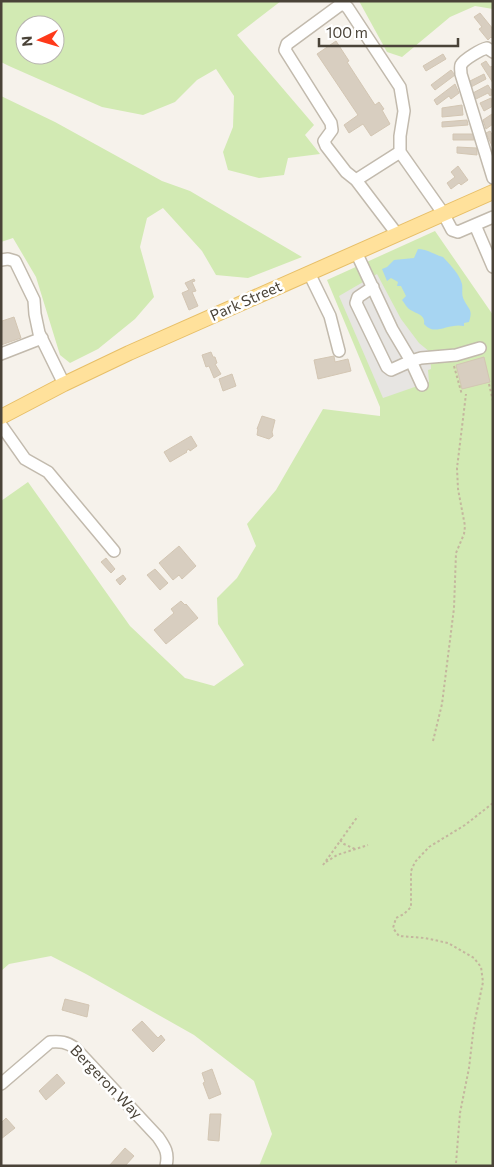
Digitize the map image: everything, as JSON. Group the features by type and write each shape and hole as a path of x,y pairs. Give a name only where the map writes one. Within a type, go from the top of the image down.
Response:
{"main road":[{"name":"Park Street","path":"1,417 64,384 493,192"}],"street":[{"path":"397,234 356,180 346,172 326,146 324,139 332,130 332,126 285,50 287,44 340,5 345,5 348,8 400,88 404,111 400,136 400,152 443,213 454,232 493,217"},
{"path":"492,173 461,74 461,67 463,62 482,48 488,48 493,52"},
{"path":"356,180 400,152"},
{"path":"475,225 493,268"},
{"path":"356,252 399,344 411,361 422,385"},
{"path":"1,260 8,258 15,261 34,300 35,314 42,338 64,384"},
{"path":"309,273 330,316 340,351"},
{"path":"373,287 358,297 356,303 389,370 394,370 421,358 456,355 480,348"},
{"path":"1,354 42,338"},
{"path":"1,425 24,459 48,472 114,551"},
{"name":"Bergeron Way","path":"1,1084 50,1042 67,1043 75,1048 158,1137 166,1147 166,1166"}],"path":[{"path":"433,741 442,704 453,615 456,553 464,534 465,526 458,490 457,468 464,395 453,360"},
{"path":"489,384 493,401"},
{"path":"456,1163 460,1113 483,982 481,967 474,958 448,943 424,938 399,936 393,928 396,918 404,914 411,907 411,871 415,862 429,847 465,825 493,803"},
{"path":"358,816 323,864 337,855 368,845"},
{"path":"340,840 344,844 356,849"}],"green space":[{"path":"1,1 281,1 237,35 314,125 305,135 320,154 288,158 284,175 259,178 228,170 223,152 233,127 234,96 216,69 197,80 175,102 143,115 102,107 1,62"},
{"path":"359,1 493,1 493,9 475,6 450,17 402,57 387,52"},
{"path":"1,96 55,122 162,181 190,191 302,257 248,278 216,275 202,251 163,208 147,218 140,247 154,297 135,319 98,349 70,363 60,355 36,277 13,238 1,242"},
{"path":"435,231 493,315 493,1166 259,1166 272,1134 254,1081 194,1035 51,956 9,964 1,971 1,501 28,482 130,626 185,678 214,686 244,665 218,624 217,598 237,578 256,546 247,524 276,490 323,409 380,416 380,407 327,280"}],"shaded area":[{"path":"377,274 401,319 419,343 430,352 431,369 428,370 429,382 383,398 339,296"}],"water":[{"path":"418,249 443,257 459,276 462,284 463,298 470,310 469,322 464,323 464,326 459,325 434,330 429,328 424,324 421,316 406,306 402,300 406,296 401,286 397,286 398,282 391,278 387,281 382,269 394,260 414,258"}],"building":[{"path":"480,13 493,29 493,39 491,37 488,40 479,29 482,27 474,17"},
{"path":"336,41 349,61 347,62 375,105 379,102 384,109 382,110 390,124 371,136 363,124 349,133 344,125 358,115 317,54"},
{"path":"443,54 446,59 426,71 423,66"},
{"path":"486,61 490,67 493,66 493,83 481,64"},
{"path":"451,70 455,75 435,90 431,85"},
{"path":"484,74 486,79 471,87 468,82"},
{"path":"455,84 459,93 451,99 449,96 437,105 434,100"},
{"path":"488,85 491,90 493,89 493,94 490,96 488,93 474,100 471,94"},
{"path":"491,98 493,106 484,111 480,103"},
{"path":"462,105 463,115 442,117 442,108"},
{"path":"492,114 493,124 486,129 483,120"},
{"path":"467,120 468,125 442,127 442,122"},
{"path":"490,131 493,136 493,148 486,133"},
{"path":"453,134 474,134 474,140 453,140"},
{"path":"457,147 477,148 477,155 457,153"},
{"path":"458,166 468,180 461,185 459,183 451,189 447,183 455,177 451,172"},
{"path":"194,279 195,281 192,282 196,291 192,292 198,306 189,310 182,293 189,290 185,283"},
{"path":"14,317 21,338 1,345 2,321"},
{"path":"211,352 213,357 215,357 217,363 215,364 221,374 214,378 209,366 206,367 202,355"},
{"path":"334,356 335,362 348,359 351,371 318,379 314,360"},
{"path":"484,357 490,382 462,389 456,365"},
{"path":"232,374 236,386 223,391 219,379"},
{"path":"262,416 275,420 273,436 269,439 257,435 257,429"},
{"path":"191,436 197,446 170,462 164,452"},
{"path":"179,546 196,566 182,579 179,575 173,580 159,563"},
{"path":"106,558 115,569 111,573 101,562"},
{"path":"155,569 168,583 160,590 147,575"},
{"path":"123,575 126,579 120,585 116,580"},
{"path":"181,601 198,618 166,644 154,630 174,613 171,609"},
{"path":"65,999 89,1005 87,1017 62,1010"},
{"path":"142,1021 158,1038 161,1035 165,1040 153,1052 132,1030"},
{"path":"212,1069 221,1094 209,1099 203,1083 205,1082 202,1073"},
{"path":"57,1074 65,1083 46,1100 39,1091"},
{"path":"210,1114 221,1114 219,1141 208,1140"},
{"path":"6,1118 15,1128 1,1139 1,1123"},
{"path":"125,1148 134,1156 125,1166 109,1166"}]}
